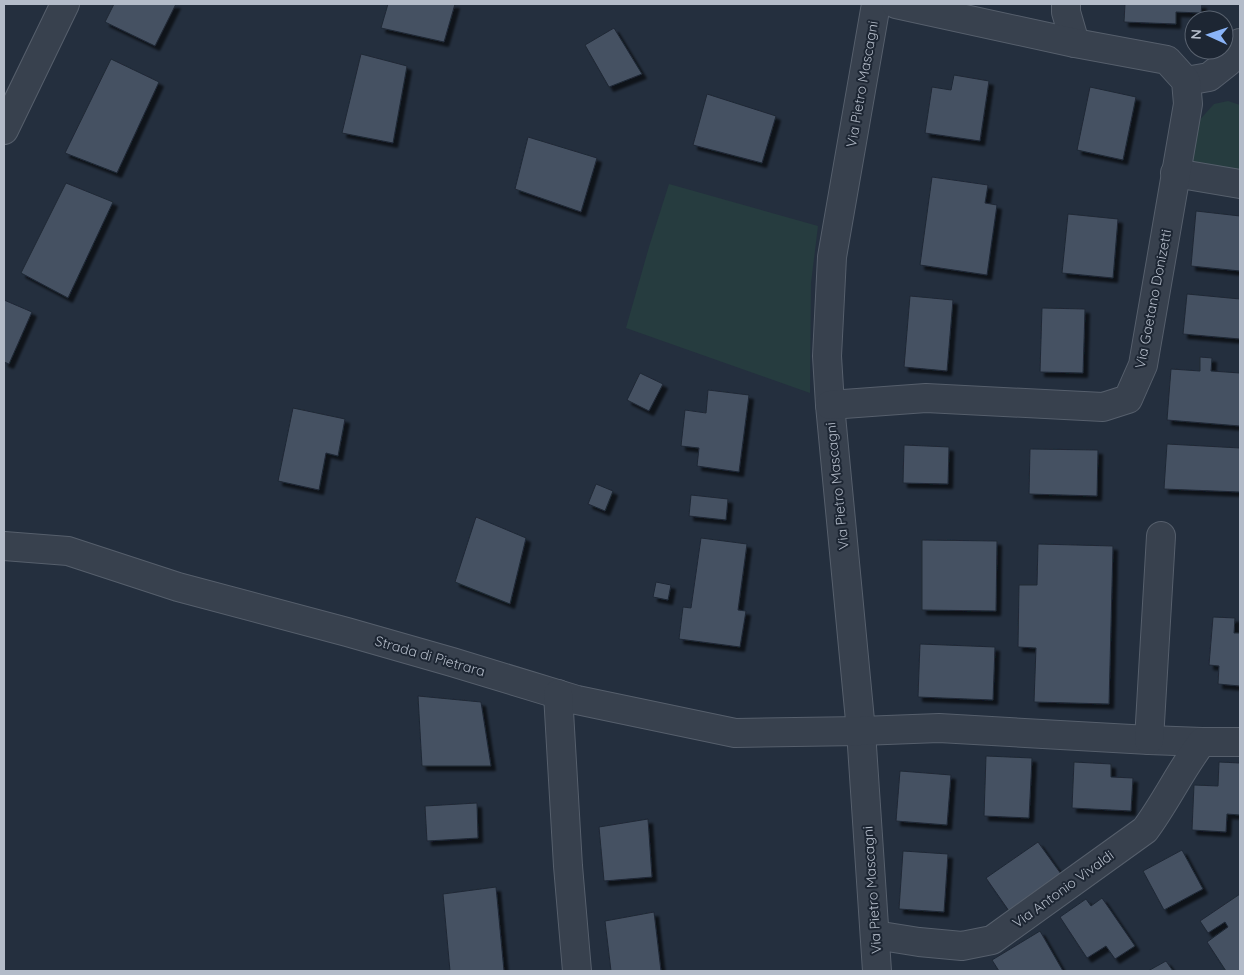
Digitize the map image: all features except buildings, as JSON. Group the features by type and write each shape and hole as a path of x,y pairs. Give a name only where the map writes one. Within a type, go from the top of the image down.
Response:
{"street":[{"path":"4,130 65,4"},
{"name":"Via Pietro Mascagni","path":"876,4 832,257 827,356 861,731 878,971"},
{"path":"896,4 1075,43 1167,60 1186,81 1209,77 1228,62 1240,43"},
{"path":"1066,4 1066,12 1075,43"},
{"name":"Via Gaetano Donizetti","path":"830,405 926,398 1103,408 1128,399 1143,366 1188,104 1186,81"},
{"path":"1175,174 1240,184"},
{"path":"1149,740 1161,536"},
{"name":"Strada di Pietrara","path":"4,546 68,551 178,587 347,632 578,700 735,733 861,731"},
{"path":"558,694 568,866 577,971"},
{"path":"861,731 939,728 1149,740 1240,742"},
{"name":"Via Antonio Vivaldi","path":"875,935 962,946 992,940 1145,830 1191,756 1202,742"}],"green space":[{"path":"1228,101 1240,105 1240,171 1194,165 1190,147 1196,124 1214,104"},
{"path":"669,184 818,226 811,283 810,393 626,328"}]}
